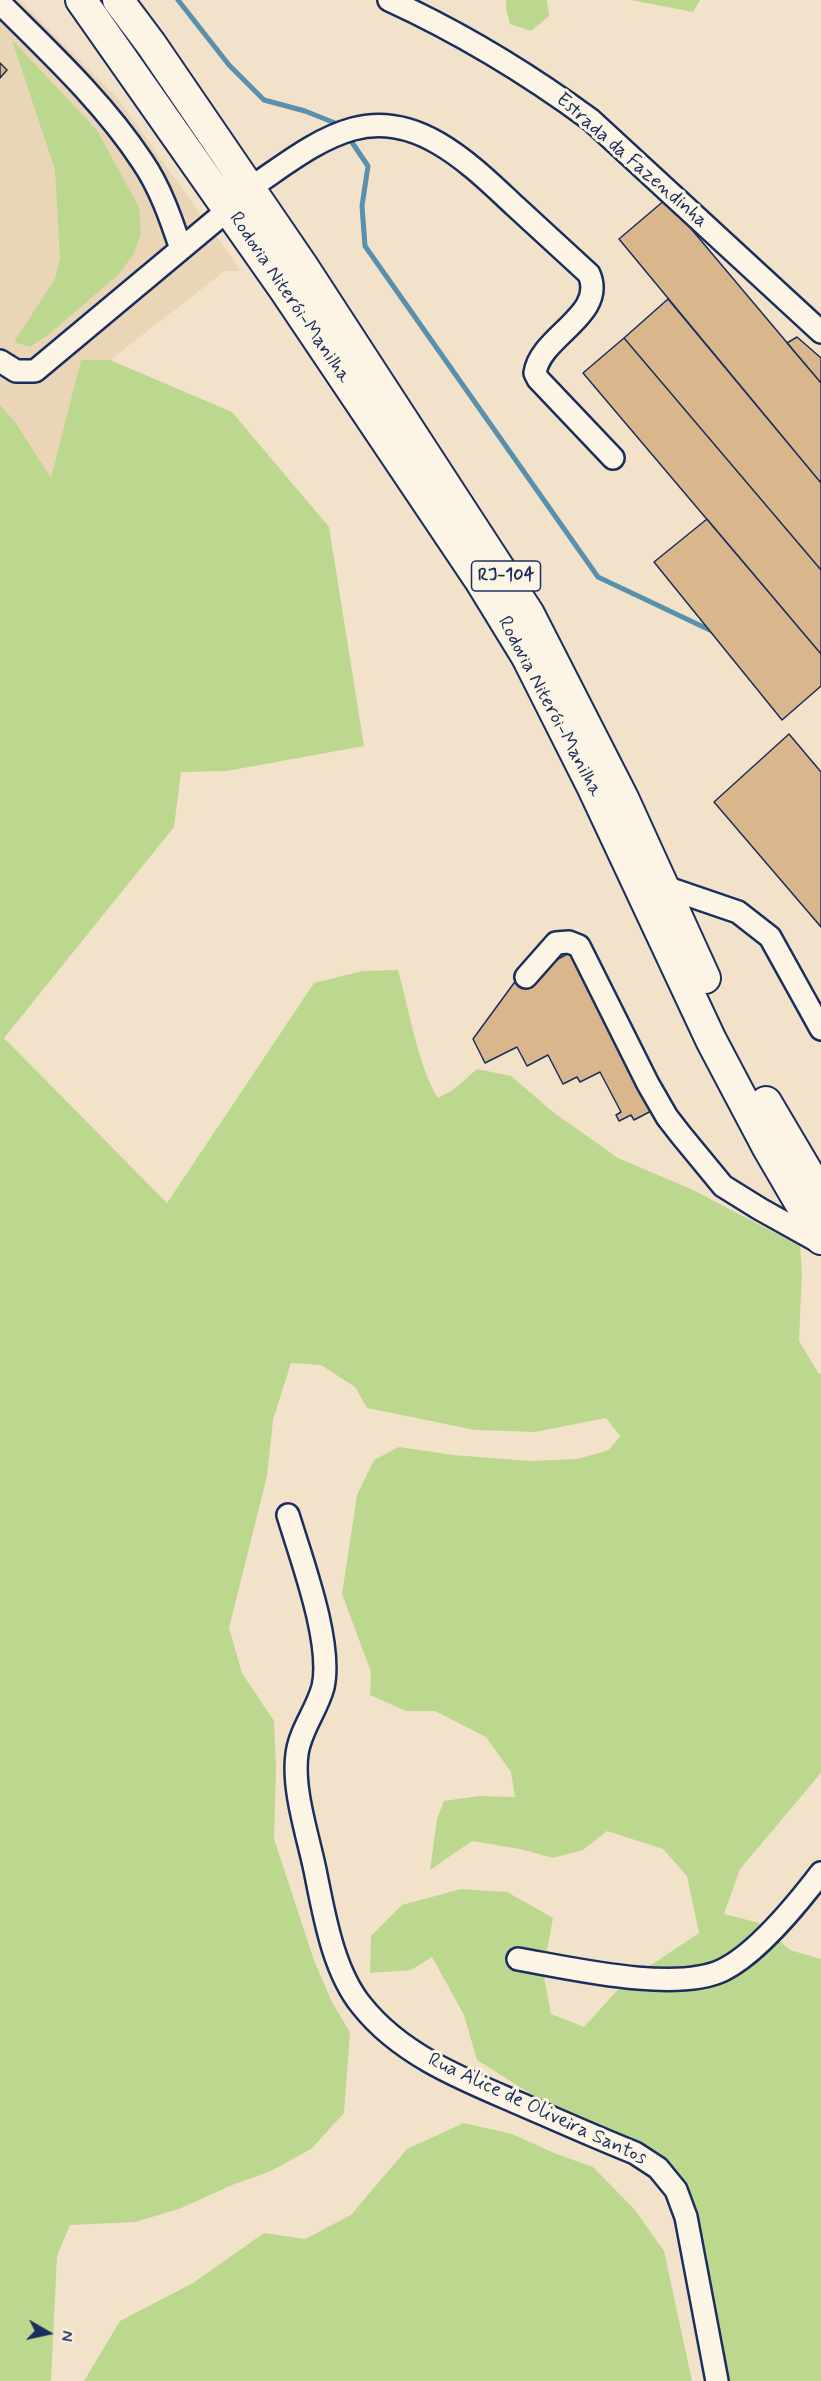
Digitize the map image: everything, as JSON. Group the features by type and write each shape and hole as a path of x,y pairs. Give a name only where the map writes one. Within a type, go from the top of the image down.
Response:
{"highway":[{"name":"Rodovia Niterói-Manilha","path":"81,0 229,209 455,543 527,657 592,786 711,1040 768,1148 821,1241"},
{"name":"Rodovia Niterói-Manilha","path":"118,0 250,188 529,614 623,798 745,1062 781,1130 821,1195"}],"street":[{"name":"Estrada da Fazendinha","path":"389,0 437,22 498,56 591,120 821,333"},
{"path":"0,3 108,115 143,162 164,202 182,249"},
{"path":"250,188 308,150 344,133 375,125 396,127 428,137 464,158 589,274 594,285 593,296 586,307 541,357 535,373 538,379 612,458"},
{"path":"0,361 16,371 35,371 229,209"},
{"path":"662,886 738,912 770,938 821,1029"},
{"path":"526,976 556,943 570,942 579,946 667,1117 723,1185 760,1209 821,1241"},
{"name":"Rua Alice de Oliveira Santos","path":"288,1515 320,1626 324,1661 323,1686 303,1732 296,1755 297,1784 326,1923 339,1966 361,2005 394,2039 448,2073 635,2153 658,2168 676,2190 686,2217 717,2381"},
{"path":"518,1959 620,1977 666,1979 696,1977 723,1970 749,1952 790,1910 821,1873"}],"shaded area":[{"path":"0,0 19,0 118,99 241,271 225,271 110,360 81,360 51,479 0,556"}],"green space":[{"path":"506,0 547,0 549,16 531,31 510,24"},
{"path":"631,0 700,0 693,12"},
{"path":"12,40 96,129 139,207 141,234 133,255 118,275 49,334 30,347 14,342 55,279 60,258 55,170"},
{"path":"81,360 110,360 232,412 329,527 364,746 227,771 181,772 174,827 4,1038 167,1203 314,983 362,971 398,970 425,1071 438,1098 453,1090 477,1069 511,1076 553,1112 618,1158 693,1190 800,1246 802,1272 799,1341 819,1374 821,1373 821,1773 740,1869 724,1914 759,1923 790,1950 821,1959 821,2381 725,2381 697,2213 679,2177 566,2116 477,2060 464,2015 432,1957 411,1970 370,1973 371,1936 402,1905 461,1889 507,1892 553,1918 543,1972 551,2014 584,2027 624,1983 699,1933 687,1876 663,1849 607,1831 583,1850 553,1858 520,1849 472,1841 430,1870 437,1819 444,1801 479,1796 515,1797 511,1772 486,1737 435,1711 406,1711 370,1695 371,1672 342,1594 357,1495 374,1460 399,1447 453,1455 530,1461 578,1459 609,1450 620,1436 606,1418 535,1432 475,1430 367,1408 355,1387 321,1365 291,1363 273,1420 267,1476 229,1628 242,1673 274,1721 276,1766 274,1839 315,1963 333,2004 350,2032 344,2113 311,2149 269,2172 232,2185 179,2209 135,2222 70,2225 57,2256 51,2381 0,2381 0,405 15,422 51,478"},
{"path":"464,2123 512,2134 593,2167 635,2210 664,2251 692,2381 84,2381 120,2321 193,2283 264,2233 305,2239 351,2215 407,2149"}],"building":[{"path":"0,63 7,70 0,78"},
{"path":"666,199 821,383 821,483 619,239"},
{"path":"668,299 821,483 821,570 624,338"},
{"path":"797,337 821,358 821,383 787,343"},
{"path":"624,338 821,570 821,654 583,373"},
{"path":"707,519 821,654 821,686 782,720 654,562"},
{"path":"789,734 821,772 821,927 714,802"},
{"path":"571,952 655,1109 634,1120 631,1115 619,1121 616,1115 621,1112 600,1072 580,1082 577,1077 563,1084 548,1055 527,1066 517,1047 485,1063 473,1039 514,983"}],"waterway":[{"path":"178,0 229,65 264,100 305,111 340,125"},
{"path":"347,135 368,166 362,206 365,246 598,577 714,632"}]}
